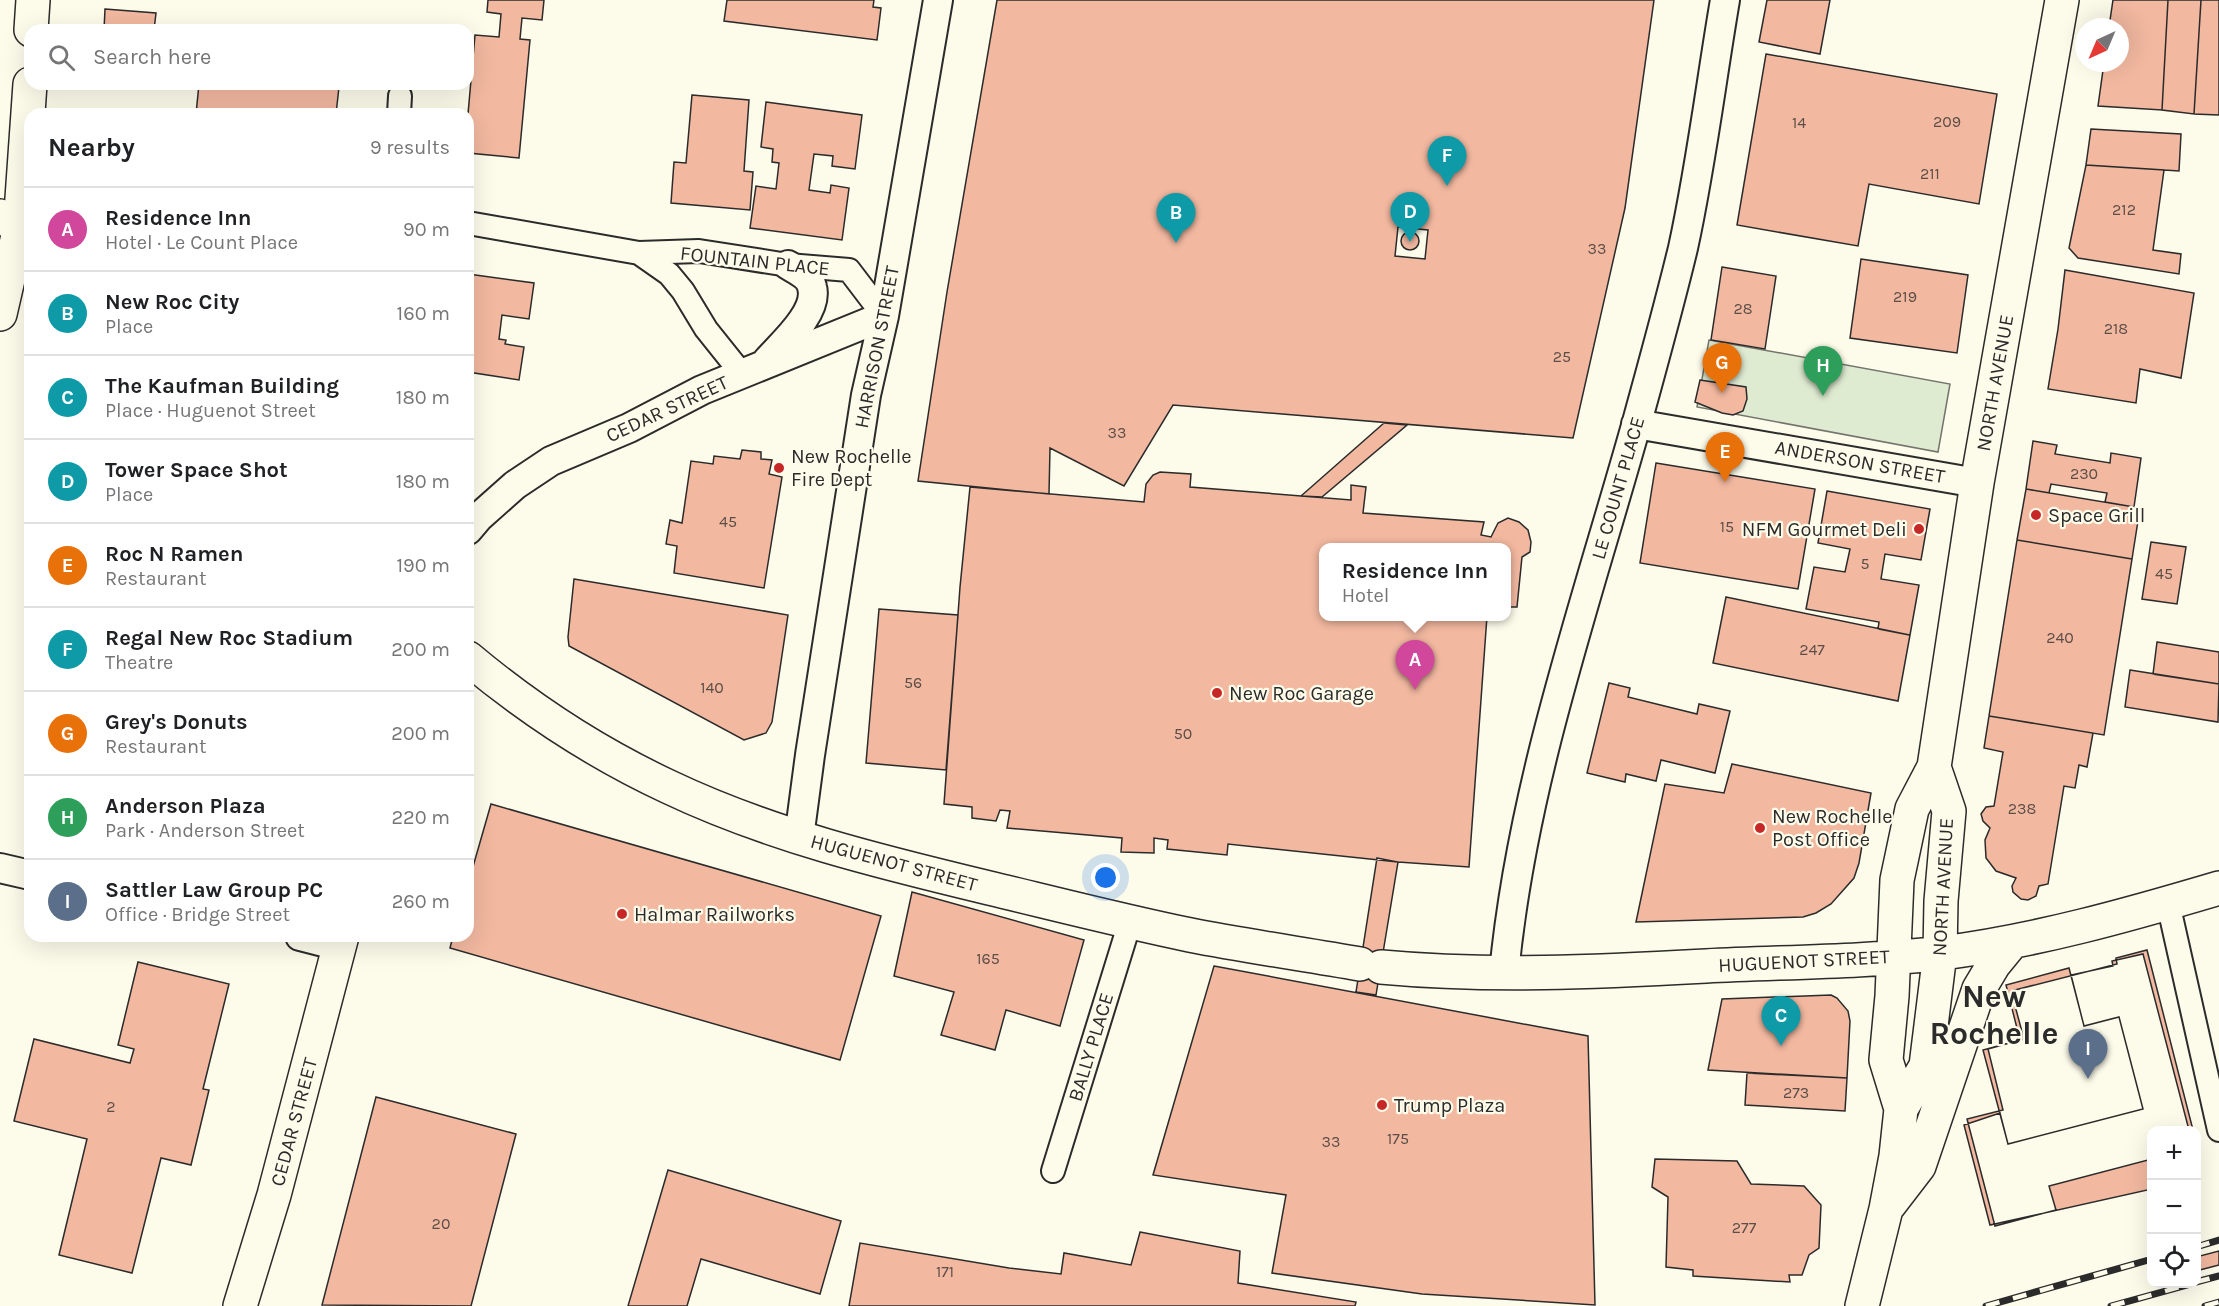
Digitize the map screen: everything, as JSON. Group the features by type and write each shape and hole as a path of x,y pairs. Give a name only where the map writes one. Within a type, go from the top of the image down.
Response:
{"main road":[{"path":"31,24 33,0"},
{"name":"NORTH AVENUE","path":"1864,1300 1886,1209 1896,1156 1901,1109 1886,1060 1892,996 1897,880 1912,809 1934,767 1977,483 2062,0"},
{"path":"28,108 29,90"},
{"path":"0,314 17,226 24,150"},
{"name":"HUGUENOT STREET","path":"474,663 509,692 591,746 669,787 750,821 799,838 1130,922 1370,965 1435,972 1625,971 1940,953 2012,942 2219,888"},
{"path":"474,691 509,692"},
{"name":"NORTH AVENUE","path":"1901,1109 1926,1066 1940,953 1941,901 1949,811 1934,767"},
{"name":"CEDAR STREET","path":"240,1306 274,1194 341,942"},
{"path":"1886,1209 1919,1166 1979,989 1994,964 2012,942"}],"street":[{"name":"HARRISON STREET","path":"799,838 866,395 884,316 938,0"},
{"name":"LE COUNT PLACE","path":"1504,973 1509,920 1533,793 1563,675 1636,424 1683,248 1725,0"},
{"name":"FOUNTAIN PLACE","path":"474,224 639,253 699,251 788,265 849,270 884,316"},
{"name":"FOUNTAIN PLACE","path":"639,253 669,274 683,291 706,329 753,370"},
{"path":"753,370 802,321 812,306 812,286 806,276 788,265"},
{"name":"CEDAR STREET","path":"474,523 515,485 550,462 629,428 702,390 884,316"},
{"name":"ANDERSON STREET","path":"1636,424 1977,483"},
{"path":"0,868 24,874"},
{"path":"2168,903 2219,1130"},
{"name":"BALLY PLACE","path":"1053,1171 1130,922"}],"green space":[{"path":"1709,340 1950,384 1938,452 1697,407"}],"building":[{"path":"488,0 544,0 542,20 522,18 520,39 530,40 519,158 474,154 474,108 469,108 470,90 474,90 475,35 499,37 501,14 487,12"},
{"path":"727,0 874,0 873,7 881,8 877,40 724,21"},
{"path":"997,0 1654,0 1625,208 1573,438 1173,405 1124,486 1050,448 1049,494 918,481 947,292","holes":["1398,227 1428,230 1425,259 1395,256"]},
{"path":"1767,0 1830,0 1820,54 1759,42"},
{"path":"2113,0 2168,0 2162,110 2098,106 2103,72 2129,72 2129,18 2110,18"},
{"path":"2168,0 2201,0 2194,114 2162,110"},
{"path":"2201,0 2219,0 2219,115 2194,114"},
{"path":"105,9 156,13 155,24 104,24"},
{"path":"1766,54 1997,94 1979,204 1869,184 1858,246 1737,225"},
{"path":"198,90 339,90 337,108 197,108"},
{"path":"692,95 749,100 744,171 753,172 750,210 671,203 674,162 686,163"},
{"path":"766,102 862,115 855,169 832,166 833,156 814,154 809,190 830,193 831,185 849,188 842,240 750,228 756,186 776,189 779,163 772,162 773,149 761,147"},
{"path":"2091,129 2181,134 2179,171 2086,165"},
{"path":"2086,165 2164,170 2153,250 2181,254 2179,274 2078,258 2069,248"},
{"path":"1410,232 1416,235 1419,241 1416,247 1410,250 1404,247 1401,241 1404,235"},
{"path":"1861,259 1968,275 1957,353 1850,338"},
{"path":"1722,267 1776,276 1765,349 1711,340"},
{"path":"2065,270 2194,293 2181,378 2140,369 2136,403 2048,389"},
{"path":"474,275 534,283 529,319 502,315 499,339 506,340 505,344 524,347 519,380 474,373"},
{"path":"1700,380 1746,387 1747,399 1743,411 1733,415 1722,413 1695,402"},
{"path":"1384,423 1407,425 1322,497 1301,496"},
{"path":"2033,441 2057,445 2055,454 2110,463 2111,453 2141,458 2134,507 2105,502 2107,493 2051,484 2049,493 2026,489"},
{"path":"742,450 761,452 761,459 772,460 769,474 782,477 764,588 674,573 677,546 666,544 670,520 682,523 691,461 713,464 714,456 740,459"},
{"path":"1656,463 1815,489 1798,589 1640,563"},
{"name":"New Roc Garage","path":"1160,472 1191,474 1190,487 1351,500 1351,485 1366,487 1363,513 1484,522 1481,535 1491,537 1498,523 1508,518 1519,522 1528,530 1531,542 1530,552 1522,557 1517,607 1511,607 1511,543 1319,543 1319,621 1487,621 1469,867 1228,844 1227,855 1167,849 1168,840 1154,838 1154,853 1121,852 1122,838 1007,828 1010,811 1000,810 996,821 972,818 972,807 944,804 970,487 1144,502 1146,484 1153,475"},
{"path":"2026,489 2140,508 2132,559 2017,540"},
{"path":"1827,491 1930,509 1921,560 1885,554 1881,579 1919,585 1910,635 1878,629 1879,622 1806,609 1814,567 1845,572 1850,549 1818,543"},
{"path":"2017,540 2132,559 2104,735 1989,716"},
{"path":"2151,542 2186,547 2177,604 2142,599"},
{"path":"574,579 788,615 772,722 766,733 744,740 569,646"},
{"path":"1726,597 1910,635 1898,701 1713,663"},
{"path":"879,609 958,615 946,770 866,763"},
{"path":"2157,642 2219,652 2219,684 2153,674"},
{"path":"2130,670 2219,684 2218,722 2125,707"},
{"path":"1609,683 1630,688 1628,697 1697,714 1699,704 1730,711 1715,773 1661,760 1656,781 1626,774 1625,782 1587,773"},
{"path":"1989,716 2093,733 2087,767 2079,765 2075,788 2064,786 2048,884 2039,886 2036,896 2028,900 2021,899 2013,892 2012,886 2016,878 1996,871 1986,858 1985,840 1990,828 1983,821 1981,814 1986,807 1994,806 2003,752 1984,748"},
{"name":"New Rochelle Post Office","path":"1732,764 1871,793 1859,863 1854,878 1831,904 1816,913 1803,917 1636,922 1665,784 1724,793"},
{"path":"491,804 881,916 840,1060 450,948 452,942 474,942 474,863"},
{"path":"1377,858 1398,862 1376,995 1356,992"},
{"path":"912,892 1084,940 1060,1026 1006,1010 995,1050 941,1035 954,992 894,976"},
{"path":"2147,950 2192,1126 2147,1126 2147,1160 2049,1186 2056,1210 1995,1226 1967,1119 2003,1110 1988,1049 2024,1039 2011,991 2117,964 2116,958"},
{"path":"2143,954 2188,1126 2147,1126 2147,1190 1990,1225 1964,1125 2000,1113 2008,1144 2143,1109 2119,1017 2084,1026 2071,975 2113,966 2112,961"},
{"path":"138,962 229,984 203,1089 209,1090 191,1165 161,1158 132,1273 59,1255 87,1139 14,1121 34,1039 130,1063 134,1049 118,1045"},
{"name":"Trump Plaza","path":"1214,966 1588,1036 1595,1305 1422,1294 1272,1273 1286,1195 1153,1175"},
{"path":"2069,968 2084,1026 2119,1017 2143,1109 2008,1144 1983,1050 2020,1040 2006,985"},
{"path":"1831,995 1837,998 1848,1011 1850,1021 1847,1078 1708,1070 1722,999"},
{"path":"1747,1073 1847,1078 1845,1111 1745,1105"},
{"path":"376,1097 516,1134 471,1306 322,1305"},
{"path":"1655,1159 1737,1161 1751,1184 1804,1186 1821,1205 1819,1248 1809,1255 1802,1275 1789,1275 1790,1282 1693,1276 1693,1270 1666,1267 1668,1197 1652,1187"},
{"path":"668,1170 841,1221 820,1294 701,1259 687,1306 628,1306"},
{"path":"1140,1232 1240,1251 1238,1283 1356,1302 1355,1306 849,1306 860,1243 1009,1268 1061,1274 1064,1253 1131,1265"},
{"path":"2219,1251 2219,1265 2201,1270 2201,1256"}],"railway":[{"path":"2201,1245 2219,1240"},
{"path":"1986,1306 2147,1260"},
{"path":"2201,1281 2219,1276"},
{"path":"2111,1306 2176,1288"},
{"path":"2205,1306 2219,1302"}],"place":[{"name":"Regal New Roc Stadium","path":"1447,186"},
{"name":"Tower Space Shot","path":"1410,242"},
{"name":"New Roc City","path":"1176,243"},
{"name":"Grey's Donuts","path":"1722,393"},
{"name":"Anderson Plaza","path":"1823,396"},
{"name":"New Rochelle Fire Dept","path":"779,468"},
{"name":"Roc N Ramen","path":"1725,482"},
{"name":"Space Grill","path":"2036,515"},
{"name":"NFM Gourmet Deli","path":"1919,529"},
{"name":"Residence Inn","path":"1415,690"},
{"name":"New Roc Garage","path":"1217,693"},
{"name":"New Rochelle Post Office","path":"1760,828"},
{"name":"Halmar Railworks","path":"622,914"},
{"name":"The Kaufman Building","path":"1781,1046"},
{"name":"Sattler Law Group PC","path":"2088,1079"},
{"name":"Trump Plaza","path":"1382,1105"}],"district":[{"name":"New Rochelle","path":"1994,1014"}]}
